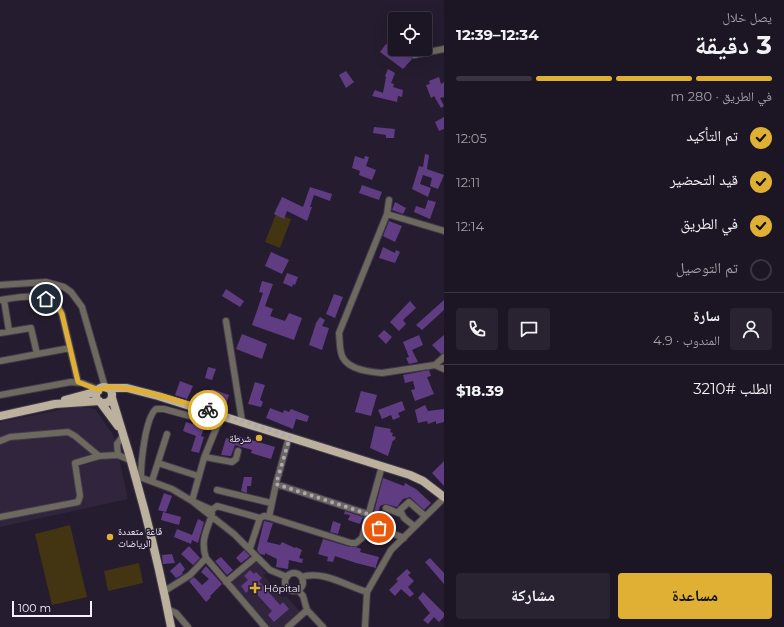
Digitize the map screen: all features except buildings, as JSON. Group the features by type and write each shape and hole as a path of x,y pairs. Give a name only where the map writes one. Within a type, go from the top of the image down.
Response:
{"main road":[{"path":"102,389 112,392 112,398 122,435 138,476 162,578 163,592 171,627"},
{"path":"102,389 96,395 122,435"},
{"path":"0,416 55,404 102,389 133,390 222,414 382,466 423,481 444,498"},
{"path":"55,404 108,403 112,398 133,390"}],"street":[{"path":"432,52 444,50"},
{"path":"389,200 387,214 339,333 340,349 344,359 354,367 382,374 434,364 444,357"},
{"path":"387,214 444,231"},
{"path":"0,285 46,282 64,287 71,292 82,307 102,389 78,382 64,382 0,395"},
{"path":"9,331 2,300 24,296 46,299 54,302 62,314 78,382"},
{"path":"226,321 242,421"},
{"path":"0,333 31,328 37,354"},
{"path":"0,361 70,348"},
{"path":"434,364 444,369"},
{"path":"218,424 164,409 156,409 150,416 138,476 152,481 212,513 250,548 256,557 270,570 287,578"},
{"path":"192,501 198,476 222,414"},
{"path":"0,441 10,437 68,432 99,456"},
{"path":"152,481 167,434"},
{"path":"118,456 117,444 122,435"},
{"path":"269,517 276,484 290,437"},
{"path":"205,457 232,462 236,459 238,451"},
{"path":"0,517 78,502 80,496 75,463 99,456 118,456 132,461"},
{"path":"158,463 198,476"},
{"path":"265,627 206,558 202,547 204,536 212,513 217,506 260,518 264,516 269,517 351,544 356,543 362,538 382,466"},
{"path":"276,484 368,514"},
{"path":"217,490 271,504"},
{"path":"364,627 367,592 391,550 444,498"},
{"path":"401,514 400,510 409,502 425,516"},
{"path":"386,508 401,514 414,526"},
{"path":"250,548 260,518"},
{"path":"366,523 404,538"},
{"path":"226,582 256,557"},
{"path":"163,592 190,575 206,558"},
{"path":"301,577 302,585 298,590 292,591 285,583 287,578 294,574 301,577 308,575 324,576 367,592"},
{"path":"298,590 303,596 306,610 323,627"},
{"path":"167,610 176,613 188,627"},
{"path":"288,627 306,610"}],"shaded area":[{"path":"276,214 291,219 280,248 265,242"},
{"path":"79,406 95,409 114,436 128,499 0,527 0,422"},
{"path":"70,525 87,597 52,605 35,534"},
{"name":"Hôpital","path":"255,560 266,573 264,576 283,598 286,596 300,612 283,627 269,627 230,582"},
{"path":"139,563 143,583 108,591 104,571"}],"way so far":[{"path":"208,410 290,437 276,484 368,514 366,523 379,528"}],"place":[{"name":"شرطة","path":"259,438"},
{"name":"قاعة متعددة الرياضات","path":"110,537"},
{"name":"Hôpital","path":"255,588"}],"route":[{"path":"46,299 54,302 62,314 78,382 99,390 104,387 127,388 141,391 208,410"}]}
